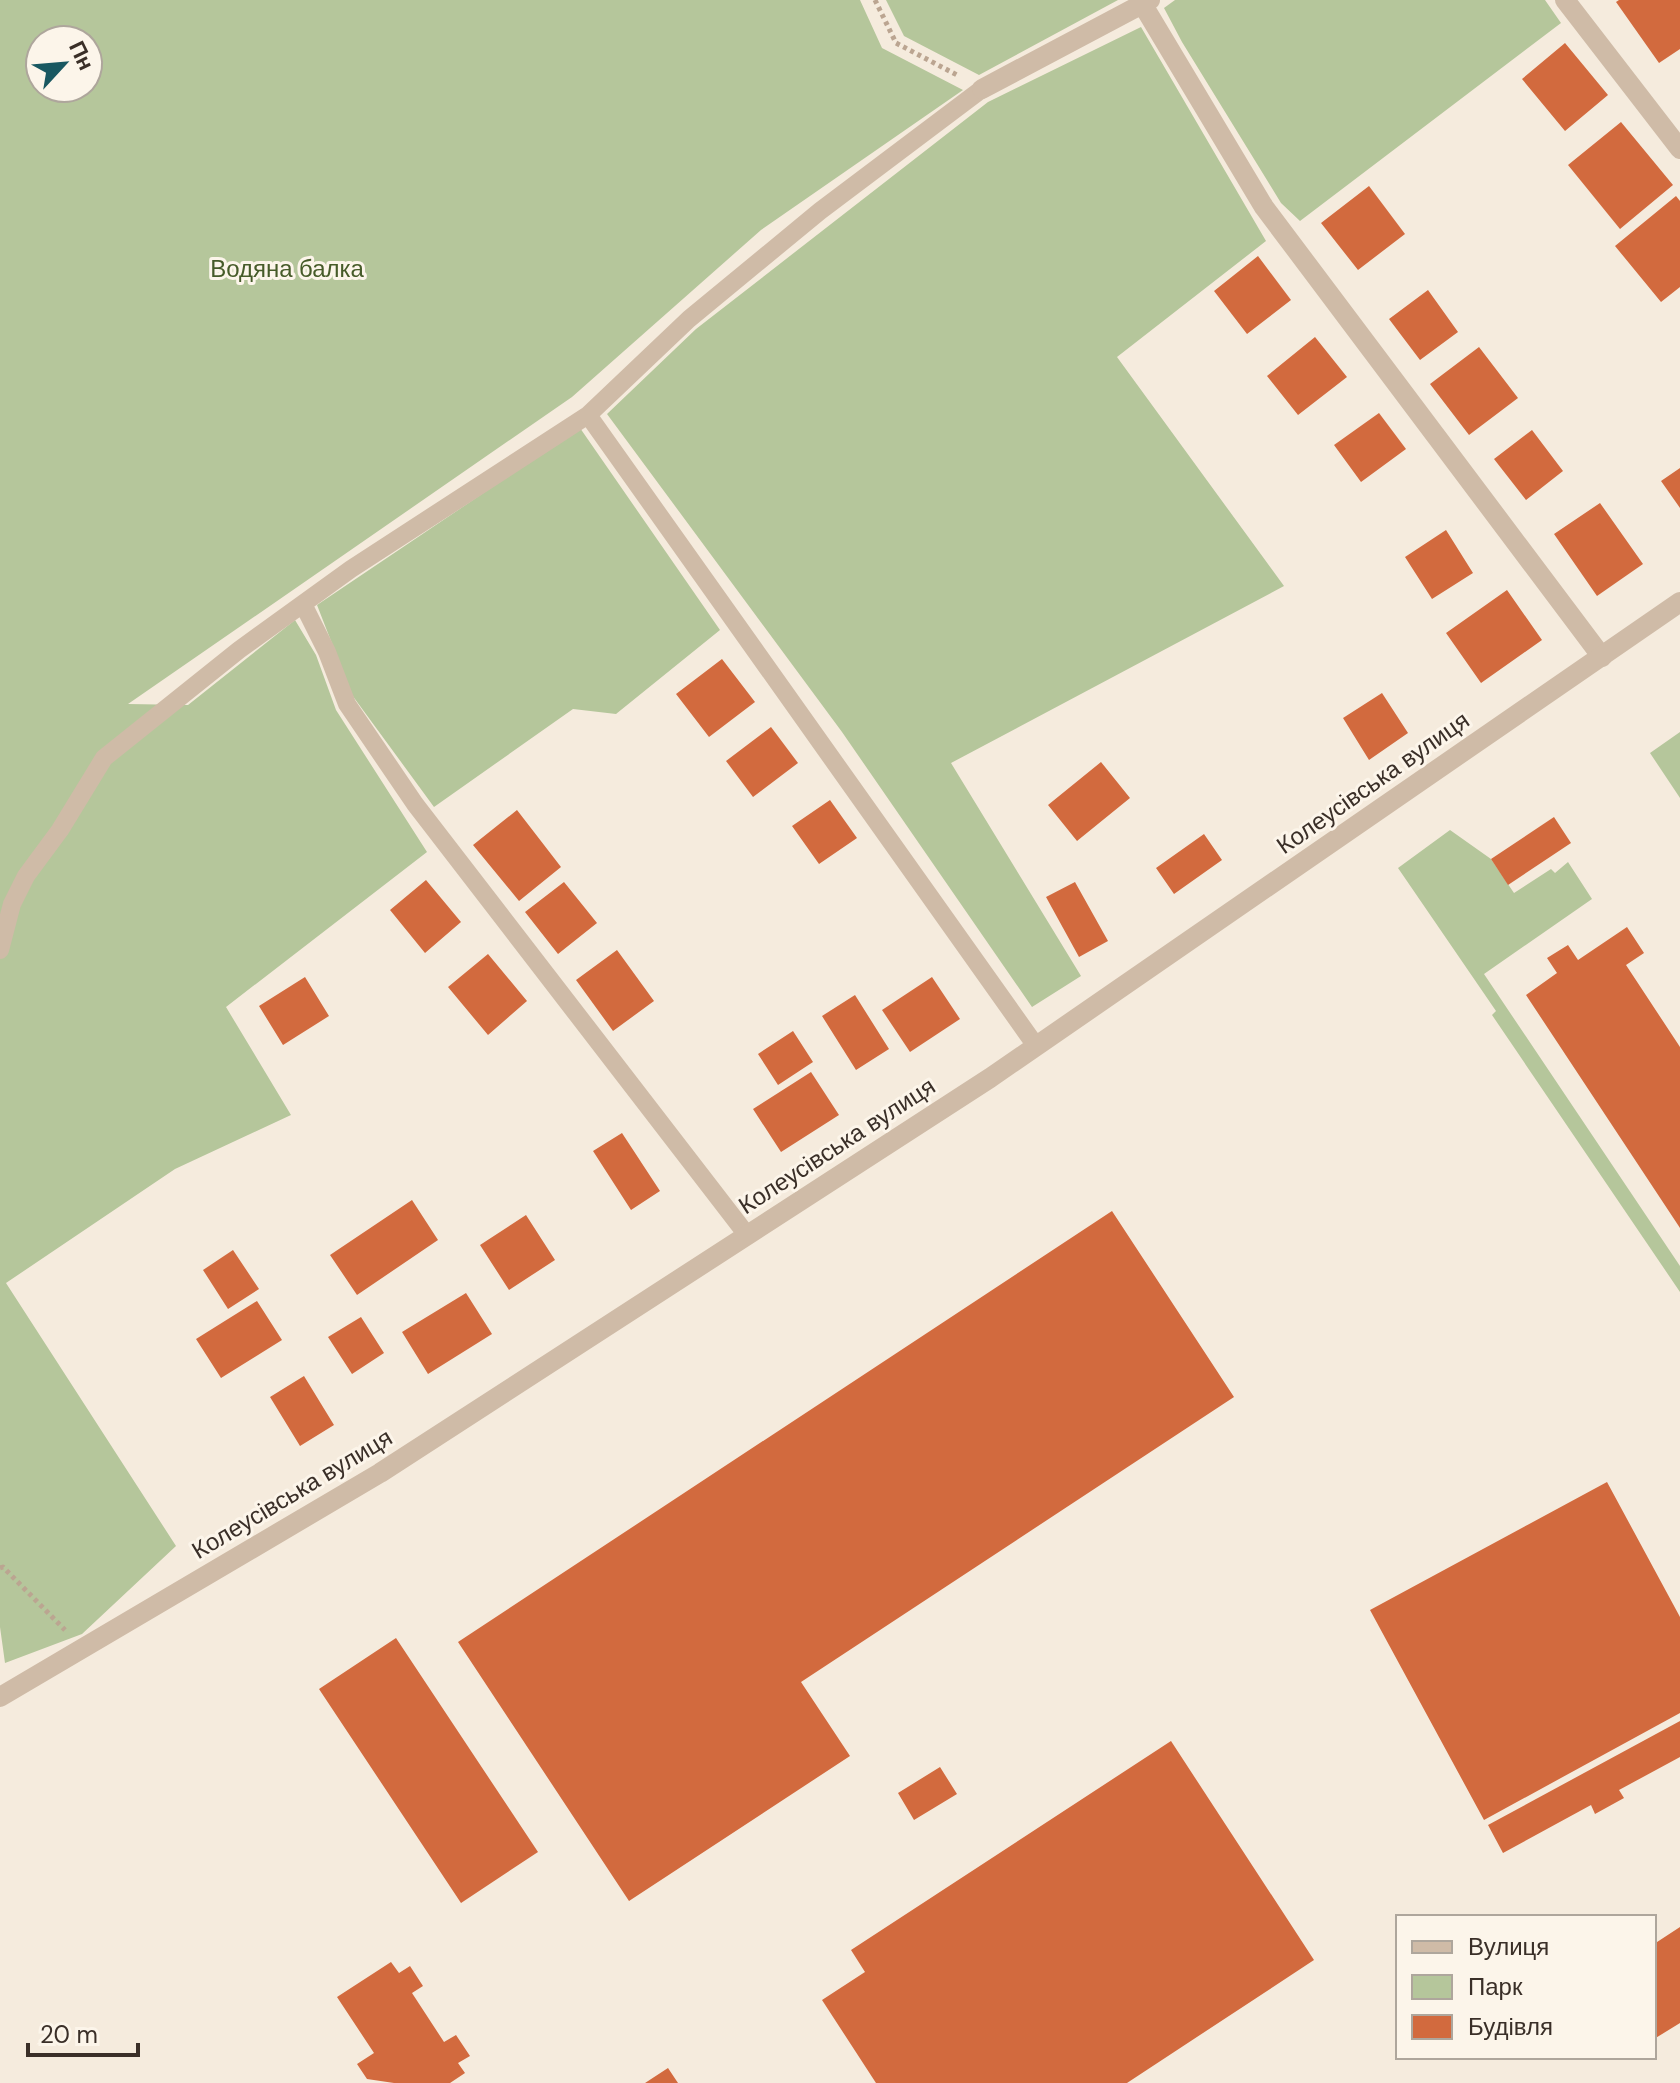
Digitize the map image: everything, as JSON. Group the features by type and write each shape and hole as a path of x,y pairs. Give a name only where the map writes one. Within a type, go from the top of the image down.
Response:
{"street":[{"path":"1565,0 1680,149"},
{"path":"982,89 1147,2 1264,207 1602,657"},
{"name":"Колеусівська вулиця","path":"0,1697 380,1473 747,1235 1036,1046 1680,602"}],"lane":[{"path":"0,950 12,904 26,876 60,830 104,758 228,659 303,604 512,462 588,415 689,319 820,211 982,89"},
{"path":"588,415 1036,1046"},
{"path":"303,604 327,652 347,704 415,804 747,1235"}],"path":[{"path":"875,0 896,43 982,89"},
{"path":"0,1568 3,1567 83,1648"}],"green space":[{"name":"Водяна балка","path":"0,0 860,0 882,48 963,90 761,230 572,397 128,704 188,705 295,620 316,655 336,710 427,852 226,1007 291,1115 175,1169 6,1283 176,1546 82,1634 5,1663 0,1627"},
{"path":"886,0 1118,0 979,75 904,36"},
{"path":"1175,0 1545,0 1561,23 1300,221 1281,203 1182,42 1164,8"},
{"path":"1141,27 1266,241 1117,357 1284,586 951,763 1081,976 1032,1007 842,732 607,414 696,329 988,102"},
{"path":"580,428 720,630 616,714 573,709 434,807 352,695 317,605"},
{"path":"1680,732 1680,798 1650,753"},
{"path":"1450,830 1491,859 1514,893 1551,869 1555,873 1568,862 1592,899 1484,974 1680,1266 1680,1292 1492,1015 1496,1011 1398,868"}],"building":[{"path":"1680,0 1680,49 1659,63 1616,2"},
{"path":"1565,43 1608,95 1565,131 1522,79"},
{"path":"1621,122 1673,185 1620,229 1568,165"},
{"path":"1369,186 1405,234 1358,270 1321,223"},
{"path":"1676,196 1680,201 1680,287 1661,302 1615,246"},
{"path":"1258,256 1291,300 1247,334 1214,291"},
{"path":"1428,290 1458,332 1420,360 1389,319"},
{"path":"1315,337 1347,377 1298,415 1267,376"},
{"path":"1479,347 1518,398 1469,435 1430,384"},
{"path":"1379,413 1406,449 1361,482 1334,445"},
{"path":"1532,430 1563,471 1526,500 1494,459"},
{"path":"1680,468 1680,508 1661,481"},
{"path":"1600,503 1643,564 1597,596 1554,534"},
{"path":"1446,530 1473,573 1432,599 1405,557"},
{"path":"1507,590 1542,640 1481,683 1446,633"},
{"path":"722,659 755,702 709,737 676,694"},
{"path":"1382,693 1408,733 1369,760 1343,718"},
{"path":"771,727 798,763 753,797 726,761"},
{"path":"1101,762 1130,798 1077,841 1048,805"},
{"path":"830,800 857,838 819,864 792,826"},
{"path":"517,810 561,867 519,901 473,845"},
{"path":"1554,817 1571,843 1508,885 1491,859"},
{"path":"1204,834 1222,860 1174,894 1156,868"},
{"path":"426,880 461,922 425,953 390,910"},
{"path":"564,882 597,923 558,954 525,912"},
{"path":"1075,882 1108,941 1079,957 1046,897"},
{"path":"1627,927 1644,953 1626,965 1680,1047 1680,1228 1526,995 1557,973 1547,958 1568,945 1578,960"},
{"path":"617,950 654,1001 613,1031 576,980"},
{"path":"488,954 527,1001 488,1035 448,987"},
{"path":"305,977 329,1016 283,1045 259,1006"},
{"path":"932,977 960,1019 910,1052 882,1010"},
{"path":"855,995 889,1049 856,1070 822,1016"},
{"path":"793,1031 813,1062 778,1085 758,1054"},
{"path":"811,1072 839,1115 781,1152 753,1109"},
{"path":"622,1133 660,1191 631,1210 593,1151"},
{"path":"412,1200 438,1240 357,1295 330,1255"},
{"path":"1112,1211 1234,1397 801,1682 850,1756 629,1901 458,1642"},
{"path":"526,1215 555,1260 509,1290 480,1245"},
{"path":"233,1250 259,1289 228,1309 203,1270"},
{"path":"466,1293 492,1334 428,1374 402,1332"},
{"path":"257,1301 282,1340 221,1378 196,1339"},
{"path":"361,1317 384,1353 352,1374 328,1337"},
{"path":"304,1376 334,1425 300,1446 270,1397"},
{"path":"1607,1482 1680,1617 1680,1713 1484,1820 1370,1610"},
{"path":"396,1638 538,1852 461,1903 319,1689"},
{"path":"1680,1721 1680,1757 1619,1790 1624,1798 1595,1814 1591,1805 1503,1853 1488,1825"},
{"path":"1171,1741 1314,1960 1127,2083 876,2083 822,2000 865,1972 851,1950"},
{"path":"940,1767 957,1794 914,1820 898,1793"},
{"path":"1680,1927 1680,2023 1656,2038 1656,1943"},
{"path":"391,1962 399,1973 410,1966 423,1986 412,1993 444,2042 456,2035 470,2056 458,2063 465,2073 450,2083 394,2083 367,2079 357,2064 374,2053 337,1997"},
{"path":"668,2068 678,2083 645,2083"}]}
